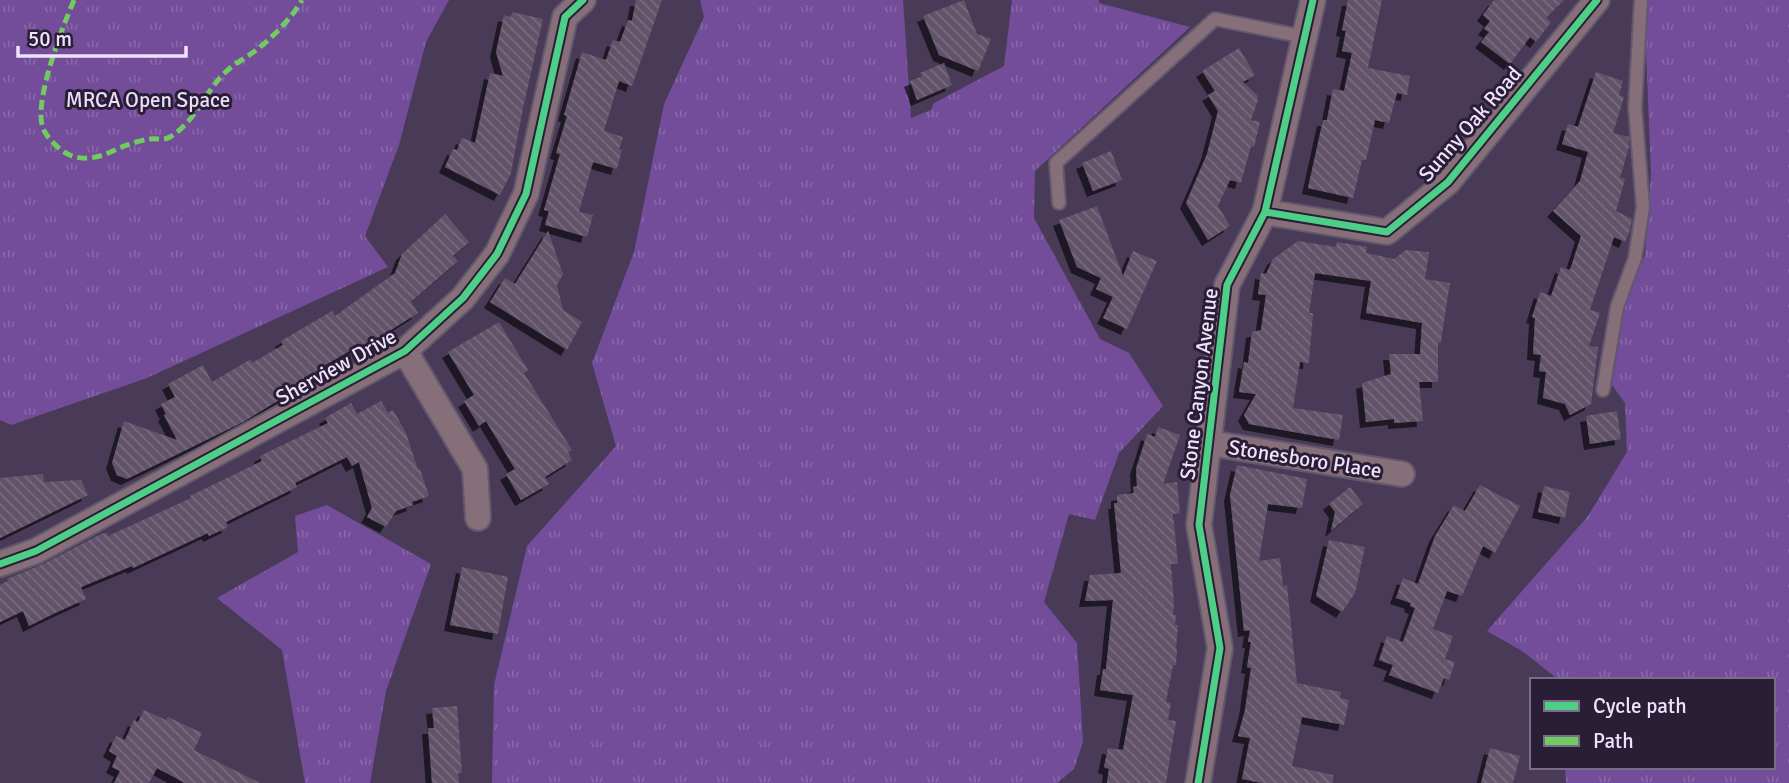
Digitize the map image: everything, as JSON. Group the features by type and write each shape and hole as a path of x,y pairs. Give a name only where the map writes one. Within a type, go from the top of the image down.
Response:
{"street":[{"name":"Sherview Drive","path":"0,564 36,551 405,351 463,298 497,254 526,194 565,17 583,0"},
{"name":"Stone Canyon Avenue","path":"1198,783 1220,648 1199,525 1227,285 1265,212 1313,0"},
{"name":"Sunny Oak Road","path":"1265,212 1387,232 1448,182 1597,0"},
{"path":"405,351 475,469 478,518"},
{"name":"Stonesboro Place","path":"1209,443 1402,474"}],"lane":[{"path":"1603,390 1617,307 1635,258 1643,207 1635,107 1641,0"},
{"path":"1059,203 1056,163 1215,19 1305,37"}],"green space":[{"name":"MRCA Open Space","path":"0,0 449,0 426,42 399,145 365,236 388,267 147,378 11,425 0,420"},
{"path":"700,0 903,0 911,118 931,110 934,103 1004,66 1012,0 1099,0 1099,3 1190,27 1035,171 1034,218 1100,339 1129,353 1163,406 1119,453 1095,520 1069,514 1044,602 1077,643 1083,742 1074,769 1057,783 492,783 494,685 527,546 616,446 592,363 634,252 664,104 704,17"},
{"path":"1644,0 1789,0 1789,783 1566,783 1565,769 1775,769 1775,678 1556,678 1522,651 1487,631 1588,516 1627,452 1625,403 1612,385 1625,304 1645,255 1651,174"},
{"path":"327,505 431,564 386,691 370,783 305,783 282,650 217,598 298,552 295,516"}],"building":[{"path":"636,0 662,0 632,86 619,81 604,131 623,137 617,169 593,162 579,212 593,215 587,237 545,225 549,211 544,210 560,154 556,153 567,116 564,115 582,52 606,60 613,40 620,42 628,20 632,21"},
{"path":"964,0 977,34 991,39 978,71 939,55 923,16"},
{"path":"1348,0 1382,0 1368,68 1410,76 1407,95 1397,93 1389,123 1375,120 1366,160 1362,160 1353,198 1308,188 1323,120 1327,120 1333,89 1344,91 1352,53 1342,51 1346,31 1342,30"},
{"path":"1494,0 1564,0 1546,18 1551,22 1536,42 1530,37 1510,64 1481,42 1489,32 1484,29 1490,21 1483,15"},
{"path":"512,12 543,19 511,173 500,195 445,167 453,149 457,150 462,138 475,143 490,73 503,76 496,52 504,15 511,17"},
{"path":"1239,48 1255,75 1243,82 1257,95 1258,100 1251,120 1260,122 1241,183 1230,180 1218,206 1230,226 1208,240 1186,203 1207,154 1218,111 1208,95 1215,91 1202,71"},
{"path":"944,63 952,85 917,100 910,81 922,76 920,73"},
{"path":"1596,72 1623,81 1619,95 1624,97 1613,133 1629,137 1629,147 1620,178 1625,179 1616,211 1632,219 1625,242 1614,237 1590,310 1600,313 1589,346 1598,347 1591,404 1570,415 1565,404 1543,398 1546,372 1539,371 1541,355 1533,354 1535,318 1532,317 1540,292 1551,296 1561,267 1570,270 1581,236 1553,211 1580,181 1588,152 1562,144 1568,124 1578,127"},
{"path":"1111,151 1122,180 1093,191 1082,163"},
{"path":"1097,206 1123,276 1133,251 1157,261 1127,329 1103,318 1113,297 1096,289 1101,278 1077,267 1059,220"},
{"path":"445,214 469,242 453,256 458,261 411,302 418,313 362,348 360,345 322,367 325,372 243,422 127,479 117,475 112,463 124,421 177,440 161,404 175,397 168,384 203,365 212,382 251,359 252,363 283,345 281,341 332,311 335,316 395,273 402,254"},
{"path":"548,231 563,274 557,285 563,310 582,322 567,350 490,302 505,278 515,284"},
{"path":"1298,241 1336,247 1337,242 1367,247 1366,253 1394,259 1406,250 1429,252 1425,279 1450,283 1441,343 1438,343 1438,382 1419,382 1423,421 1394,423 1394,419 1366,422 1362,383 1391,374 1389,354 1420,354 1422,323 1366,313 1371,281 1315,273 1309,313 1313,313 1309,363 1300,362 1293,408 1343,415 1339,440 1249,424 1244,415 1256,394 1239,392 1244,362 1248,363 1252,332 1261,330 1266,295 1258,294 1261,273 1266,274 1273,259"},
{"path":"499,322 528,370 524,373 572,450 568,452 572,460 545,477 549,484 521,500 506,474 515,469 486,421 479,426 464,401 474,395 448,352"},
{"path":"381,401 388,413 393,410 406,433 429,496 396,511 386,527 367,517 372,508 359,462 352,466 347,457 295,483 297,487 226,522 228,527 81,587 86,599 29,626 23,611 0,622 0,585 8,581 7,579 101,534 107,533 108,536 191,498 190,496 262,461 260,456 328,423 325,418 351,403 357,414"},
{"path":"1617,411 1621,439 1590,444 1586,416"},
{"path":"1158,427 1180,435 1163,484 1177,482 1180,513 1173,514 1178,564 1171,564 1173,615 1176,615 1175,625 1178,625 1176,665 1173,665 1166,702 1171,703 1168,720 1176,721 1166,783 1107,783 1109,769 1104,767 1108,748 1123,750 1133,695 1100,690 1103,669 1106,669 1113,600 1085,601 1090,575 1121,573 1114,503 1117,503 1117,495 1134,493 1133,487 1137,486 1136,469 1147,434 1155,437"},
{"path":"1237,465 1307,479 1302,508 1268,504 1259,561 1280,558 1283,586 1287,585 1297,683 1341,692 1340,698 1349,700 1344,725 1302,717 1292,766 1333,775 1333,783 1262,783 1242,779 1250,738 1238,736 1251,668 1247,667 1251,642 1248,642 1250,630 1244,631 1230,495"},
{"path":"43,474 44,482 81,480 88,495 0,538 0,478"},
{"path":"1480,485 1520,506 1495,553 1483,546 1462,596 1447,591 1433,629 1453,636 1445,659 1455,662 1449,680 1444,678 1438,693 1389,675 1393,665 1379,660 1387,636 1403,642 1415,608 1410,606 1411,603 1396,598 1403,578 1418,584 1435,536 1454,505 1465,511"},
{"path":"1544,486 1570,492 1565,518 1538,512"},
{"path":"1350,487 1363,504 1331,531 1335,512 1329,504"},
{"path":"1329,540 1365,547 1355,593 1342,612 1316,596"},
{"path":"462,567 508,577 498,634 450,625"},
{"path":"457,706 462,773 458,773 459,783 432,783 428,728 434,728 432,708"},
{"path":"144,710 166,720 168,717 202,733 194,750 260,783 185,783 157,768 149,783 114,783 120,771 112,767 117,756 109,751 116,736 125,740 134,720 138,722"},
{"path":"1490,748 1520,756 1513,783 1481,783"}],"marked path":[{"path":"74,0 51,64 41,116 44,131 55,145 68,154 84,158 100,156 140,141 165,139 180,130 221,77 275,34 302,0"}],"cycle path":[{"path":"0,564 36,551 405,351 463,298 497,254 526,194 565,17 583,0"},
{"path":"1198,783 1220,648 1199,525 1227,285 1265,212 1313,0"},
{"path":"1265,212 1387,232 1448,182 1597,0"}]}
